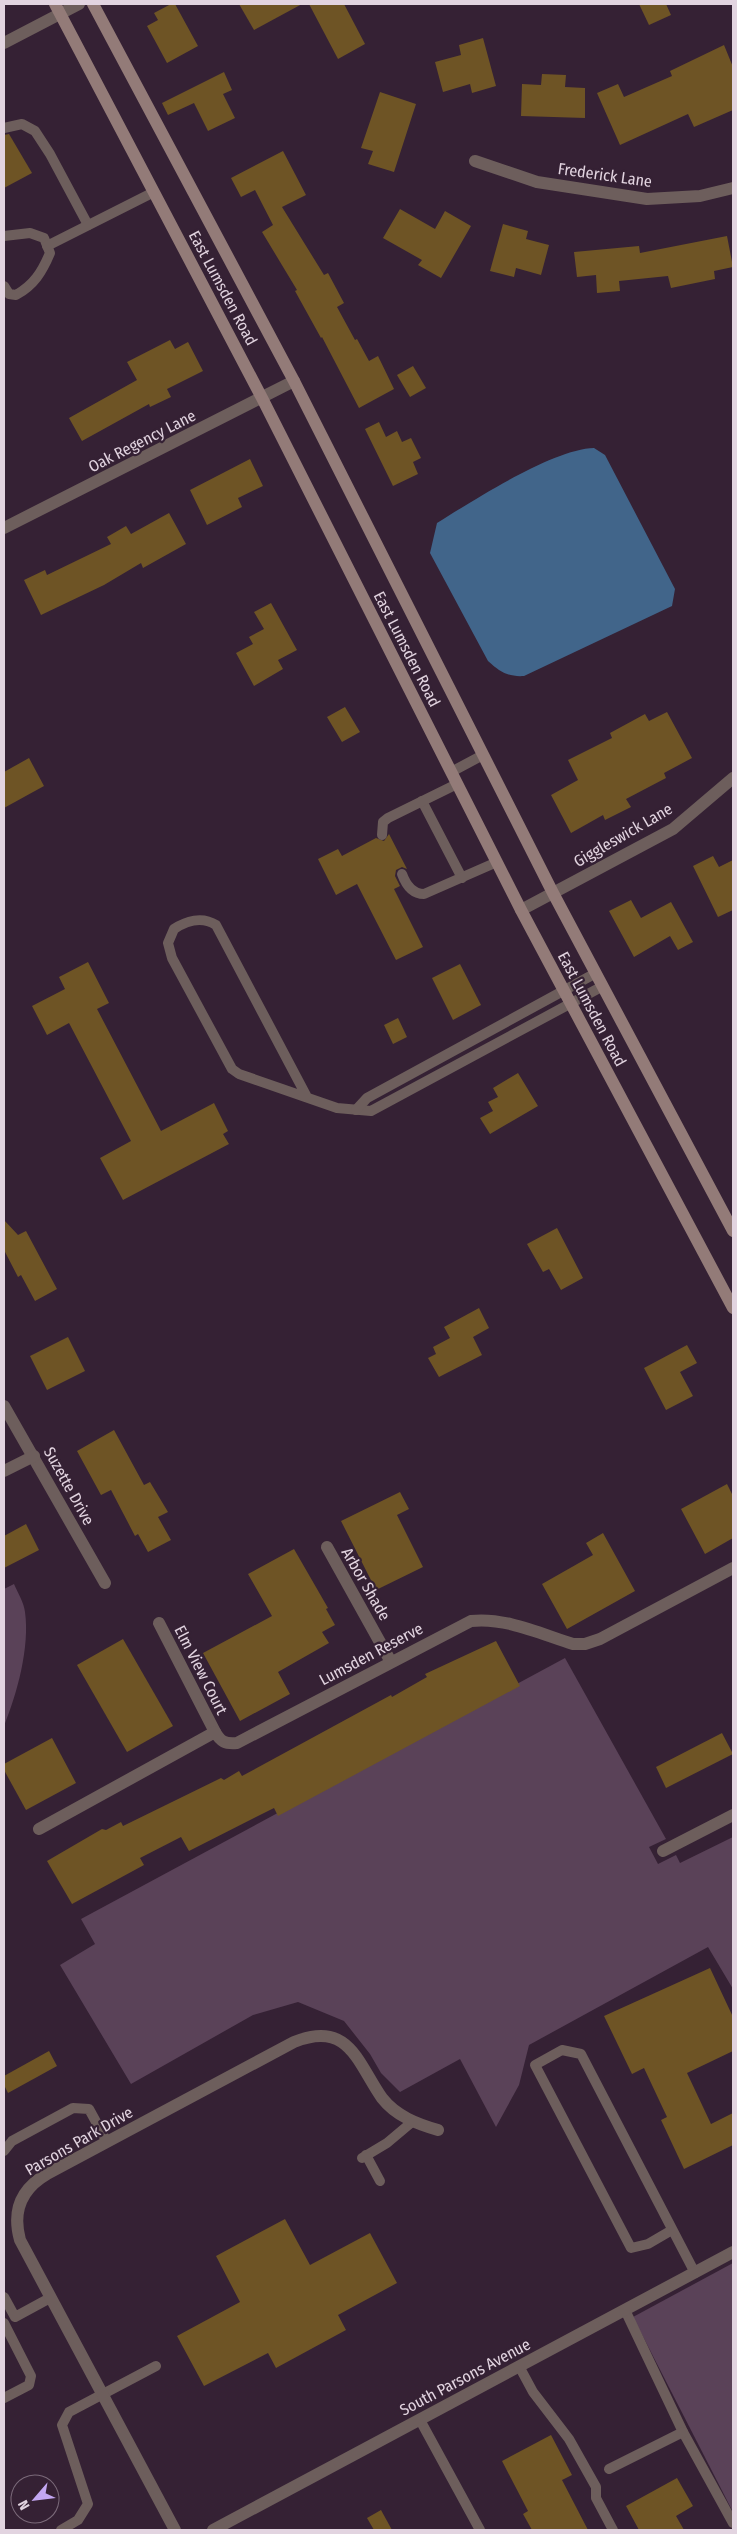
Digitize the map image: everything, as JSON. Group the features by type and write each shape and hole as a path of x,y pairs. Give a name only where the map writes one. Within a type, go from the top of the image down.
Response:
{"main road":[{"name":"East Lumsden Road","path":"93,4 294,381 553,893 733,1231"},
{"name":"East Lumsden Road","path":"57,9 262,398 521,910 733,1308"}],"street":[{"path":"4,43 57,9 79,4"},
{"name":"Frederick Lane","path":"475,161 537,182 647,199 700,196 733,188"},
{"name":"Oak Regency Lane","path":"4,528 294,381"},
{"name":"Giggleswick Lane","path":"521,910 673,828 733,778"},
{"name":"Suzette Drive","path":"4,1406 105,1583"},
{"path":"4,1471 34,1456"},
{"name":"Arbor Shade","path":"326,1547 391,1662"},
{"name":"Lumsden Reserve","path":"215,1732 220,1740 228,1744 237,1743 471,1621 485,1619 501,1622 573,1644 585,1644 600,1639 733,1568"},
{"name":"Elm View Court","path":"159,1623 215,1732"},
{"path":"39,1829 215,1732"},
{"path":"663,1851 733,1815"},
{"name":"Parsons Park Drive","path":"175,2530 20,2240 17,2228 20,2202 34,2181 294,2042 314,2036 333,2038 353,2050 383,2099 412,2122 438,2130"},
{"name":"South Parsons Avenue","path":"213,2530 733,2252"}],"lane":[{"path":"4,128 22,124 35,131 50,154 88,225"},
{"path":"47,246 154,192"},
{"path":"4,236 30,234 44,238 50,253 42,273 28,288 16,295 6,290"},
{"path":"451,772 483,755"},
{"path":"382,835 383,822 457,784"},
{"path":"422,801 462,878"},
{"path":"402,874 406,884 418,894 424,894 497,862"},
{"path":"307,1097 216,925 210,921 195,920 174,929 168,943 172,958 232,1069 336,1108 371,1111 603,986"},
{"path":"356,1110 366,1098 596,973"},
{"path":"672,2230 648,2244 631,2248 535,2065 562,2050 581,2054 672,2230 694,2273"},
{"path":"4,2151 12,2140 73,2108 89,2109 107,2142"},
{"path":"380,2181 364,2156 387,2143 412,2122"},
{"path":"4,2298 15,2317"},
{"path":"4,2398 29,2385 31,2376 4,2324 50,2298"},
{"path":"625,2310 683,2432 733,2524"},
{"path":"61,2530 78,2520 88,2504 62,2425 69,2412 156,2366"},
{"path":"519,2366 533,2392 569,2439 596,2487 596,2498 614,2530"},
{"path":"420,2420 480,2530"},
{"path":"609,2469 683,2432"}],"shaded area":[{"path":"14,1584 24,1609 26,1640 18,1685 4,1726 4,1589"},
{"path":"565,1658 666,1839 649,1847 658,1864 676,1855 680,1863 733,1837 733,1989 708,1947 529,2045 519,2085 496,2127 460,2059 400,2092 381,2073 370,2054 344,2021 298,2002 253,2015 131,2084 60,1965 95,1944 81,1919"},
{"path":"733,2263 733,2512 633,2317"}],"water":[{"path":"594,448 605,455 675,589 672,606 524,676 513,676 504,673 488,661 430,553 437,523 492,489 536,466 557,457"}],"building":[{"path":"171,4 175,4 198,46 167,63 147,26 158,20 154,13"},
{"path":"239,4 302,4 254,30"},
{"path":"309,4 344,4 365,44 338,59"},
{"path":"639,4 666,4 671,15 649,25"},
{"path":"483,38 496,86 472,93 470,84 443,92 435,62 461,55 459,45"},
{"path":"724,45 733,67 733,110 694,127 688,114 620,145 597,93 618,84 624,97 672,76 670,71"},
{"path":"224,72 232,90 223,94 235,118 208,131 194,103 168,115 162,103"},
{"path":"542,74 566,75 565,87 585,88 585,118 521,116 522,84 541,85"},
{"path":"380,92 416,104 394,172 368,164 373,151 361,148"},
{"path":"9,134 32,173 4,188 4,135"},
{"path":"283,151 306,195 282,207 324,275 328,273 344,303 337,307 355,340 357,339 369,361 378,356 394,389 359,408 322,337 295,291 297,290 262,232 273,225 255,190 241,197 231,178"},
{"path":"400,209 435,229 445,211 471,226 441,278 418,265 422,260 383,238"},
{"path":"503,224 528,231 526,239 549,245 541,275 516,268 514,277 490,271"},
{"path":"727,236 733,267 714,271 715,279 671,288 668,276 619,281 620,291 597,293 596,275 577,277 574,252 639,246 640,253"},
{"path":"170,340 175,349 188,342 203,371 167,389 171,397 150,407 149,404 82,441 69,418 137,380 127,362"},
{"path":"413,366 426,388 410,397 397,375"},
{"path":"379,422 386,437 397,431 402,442 411,438 421,458 413,462 418,474 393,486 365,429"},
{"path":"250,459 263,486 238,498 242,507 207,525 190,490"},
{"path":"169,513 186,544 143,568 141,563 104,585 41,615 24,580 45,570 47,575 111,544 107,537 126,526 131,534"},
{"path":"271,603 297,650 278,660 283,669 254,686 236,653 253,644 249,637 264,629 254,612"},
{"path":"345,707 360,732 342,742 327,717"},
{"path":"667,712 692,758 664,773 666,778 626,799 631,807 605,820 603,815 571,833 551,795 578,780 568,760 612,738 610,733 645,714 649,721"},
{"path":"29,758 44,786 4,808 4,772"},
{"path":"389,834 407,869 402,867 396,870 395,876 400,886 394,889 423,947 396,960 357,884 336,895 318,859 338,849 342,856 376,838 384,841"},
{"path":"713,856 719,867 733,860 733,910 718,917 693,866"},
{"path":"631,900 641,918 671,902 693,942 678,950 670,936 634,957 609,911"},
{"path":"88,962 109,1003 97,1009 161,1131 214,1103 228,1131 223,1134 229,1144 123,1200 100,1158 131,1141 69,1023 47,1035 32,1006 65,989 59,977"},
{"path":"460,964 481,1005 453,1020 432,978"},
{"path":"398,1018 407,1037 393,1044 384,1025"},
{"path":"518,1073 538,1106 490,1134 480,1118 493,1111 488,1102 498,1097 493,1088"},
{"path":"4,1220 18,1235 26,1231 57,1289 35,1301 21,1275 18,1277 4,1250"},
{"path":"557,1228 583,1278 561,1290 549,1269 543,1272 527,1244"},
{"path":"479,1308 489,1328 473,1337 482,1355 439,1377 428,1358 436,1354 433,1347 450,1338 444,1327"},
{"path":"68,1337 85,1371 47,1390 30,1356"},
{"path":"687,1345 697,1363 680,1372 693,1396 666,1410 644,1368"},
{"path":"114,1430 144,1485 150,1482 168,1512 158,1517 171,1540 148,1552 138,1534 135,1536 111,1490 101,1495 77,1451"},
{"path":"727,1484 733,1496 733,1538 705,1554 681,1509"},
{"path":"400,1492 409,1509 397,1515 423,1567 376,1590 341,1521"},
{"path":"26,1524 39,1550 4,1568 4,1536"},
{"path":"603,1533 635,1591 567,1629 542,1584 593,1555 586,1543"},
{"path":"294,1549 328,1608 326,1609 335,1625 322,1632 329,1643 278,1672 290,1694 240,1721 203,1653 272,1616 248,1574"},
{"path":"123,1639 173,1726 127,1752 77,1665"},
{"path":"496,1641 520,1686 278,1816 274,1808 189,1851 181,1837 140,1858 144,1865 72,1904 47,1861 102,1829 106,1830 121,1822 123,1826 221,1778 224,1780 239,1771 242,1776 391,1695 392,1697 427,1677 425,1674"},
{"path":"722,1733 733,1754 666,1788 656,1767"},
{"path":"52,1738 76,1783 26,1810 4,1770 4,1764"},
{"path":"710,1968 733,2017 733,2051 687,2073 711,2124 733,2113 733,2145 684,2169 661,2120 667,2117 644,2068 632,2074 604,2016"},
{"path":"49,2051 57,2066 8,2093 4,2085 4,2076"},
{"path":"285,2219 310,2265 370,2233 397,2283 338,2315 346,2330 276,2368 268,2353 204,2386 177,2336 240,2302 216,2256"},
{"path":"551,2435 572,2475 562,2480 588,2530 532,2530 523,2514 528,2511 502,2461"},
{"path":"677,2478 693,2506 676,2516 684,2530 639,2530 626,2506"},
{"path":"381,2510 392,2530 374,2530 367,2518"}]}
